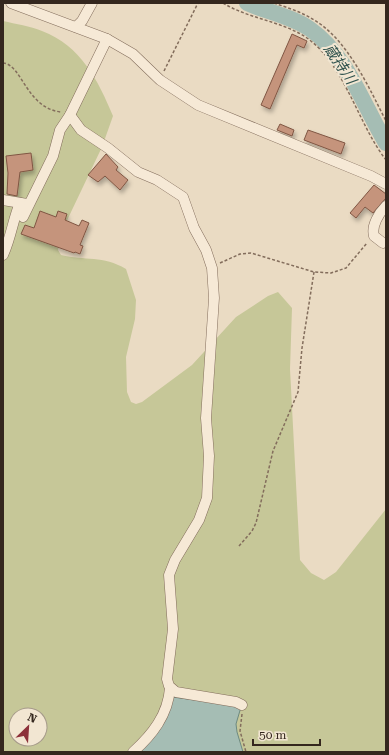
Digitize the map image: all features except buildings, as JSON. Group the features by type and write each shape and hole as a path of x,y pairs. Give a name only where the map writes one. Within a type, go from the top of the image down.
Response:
{"street":[{"path":"12,3 107,39 132,54 160,80 198,105 371,176 386,184"},
{"path":"76,27 92,3"},
{"path":"3,255 10,238 16,211 24,204 53,156 60,130 70,115 107,39"},
{"path":"70,115 81,130 118,155 138,172 157,180 183,197 194,228 206,250 212,268 214,298 206,418 209,456 207,498 198,520 175,560 169,575 172,629 167,679 170,688 170,695 158,725 133,752"},
{"path":"3,200 24,204"},
{"path":"23,217 24,204"},
{"path":"384,243 373,235 375,223 386,206"},
{"path":"170,688 176,692 236,702 242,706"}],"path":[{"path":"160,80 198,3"},
{"path":"223,3 293,30 308,38 331,63 386,160"},
{"path":"274,3 310,17 332,34 340,43 363,78 386,121"},
{"path":"3,63 9,64 14,68 28,91 47,108 70,115"},
{"path":"212,268 240,254 251,253 314,272 331,273 346,268 373,235"},
{"path":"239,546 252,531 256,523 273,451 296,399 302,348 314,272"},
{"path":"242,706 244,708 240,731 246,752"}],"green space":[{"path":"3,21 28,26 56,37 78,55 94,77 113,116 102,147 61,233 58,250 61,255 102,260 126,269 136,300 135,319 126,357 127,392 131,402 136,404 142,402 192,365 236,317 268,296 278,292 292,308 290,369 300,560 311,573 324,580 336,572 386,509 386,752 3,752"}],"shaded area":[{"path":"172,697 236,705 241,707 236,724 243,752 137,752"}],"waterway":[{"name":"蔵持川","path":"247,3 287,17 310,29 323,40 344,66 386,143"}]}
